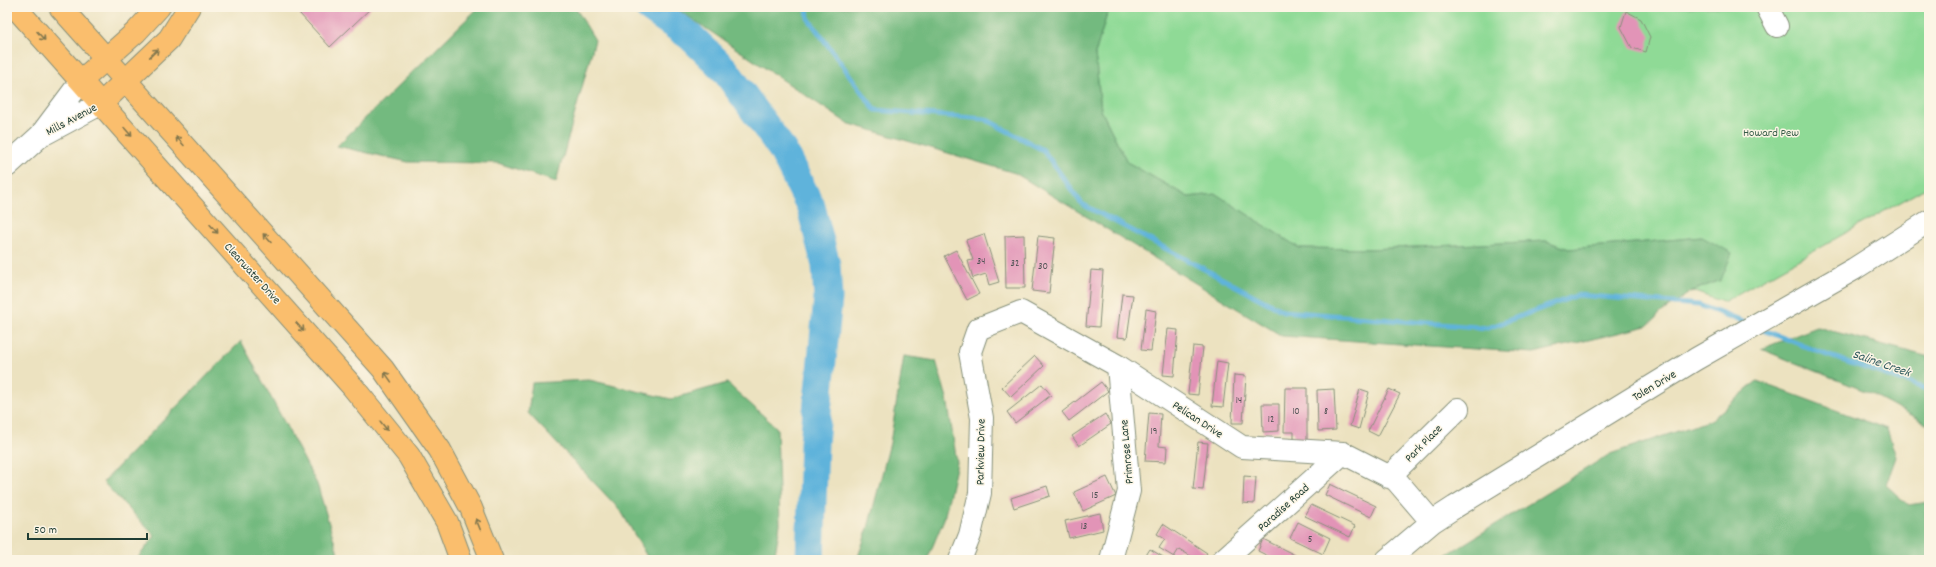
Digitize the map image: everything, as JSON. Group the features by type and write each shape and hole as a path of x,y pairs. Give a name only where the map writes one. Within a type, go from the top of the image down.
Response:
{"main road":[{"name":"Clearwater Drive","path":"15,7 82,80 352,386 408,456 447,522 461,560"},
{"path":"60,7 383,369 440,450 471,508 492,560"},
{"path":"82,80 160,7"},
{"path":"102,103 169,39 188,7"}],"street":[{"path":"1767,7 1777,26"},
{"name":"Mills Avenue","path":"7,166 40,136 82,80"},
{"name":"Mills Avenue","path":"40,136 102,103"},
{"name":"Tolen Drive","path":"1387,560 1432,522 1696,359 1795,301 1854,269 1929,221"},
{"name":"Pelican Drive","path":"973,343 978,329 1021,312 1118,366 1242,448 1343,453 1396,480 1432,522"},
{"name":"Parkview Drive","path":"960,560 970,535 980,493 982,418 970,352 973,343"},
{"name":"Primrose Lane","path":"1111,560 1129,491 1118,366"},
{"name":"Park Place","path":"1389,477 1458,409"},
{"name":"Paradise Road","path":"1223,560 1343,453"}],"green space":[{"path":"479,7 575,7 595,40 556,182 498,163 408,162 337,146"},
{"path":"674,7 1116,7 1107,14 1095,54 1101,110 1127,162 1188,197 1216,194 1299,248 1370,249 1546,241 1569,249 1702,237 1732,253 1721,280 1692,291 1663,311 1647,326 1534,353 1282,336 1015,173 847,123"},
{"name":"Howard Pew","path":"1116,7 1929,7 1929,186 1723,302 1692,291 1721,280 1702,237 1569,249 1546,241 1370,249 1299,248 1216,194 1188,197 1127,162 1101,110 1095,54 1107,14"},
{"path":"1817,327 1929,357 1929,425 1870,393 1761,349"},
{"path":"241,341 317,484 340,560 136,560 155,536 103,482"},
{"path":"904,356 936,361 947,398 957,463 944,519 927,560 857,560 868,528 890,443"},
{"path":"589,380 671,399 727,383 777,428 780,524 774,560 649,560 621,511 528,413 532,383"},
{"path":"1757,381 1887,429 1896,457 1886,485 1908,505 1929,502 1929,560 1438,560 1610,454 1711,420"}],"building":[{"path":"305,7 372,7 330,47 299,13"},
{"path":"1626,11 1641,19 1650,37 1646,52 1632,48 1621,27"},
{"path":"984,234 999,282 989,285 986,274 973,278 968,261 973,260 966,240"},
{"path":"1024,235 1025,288 1006,288 1005,236"},
{"path":"1038,236 1055,238 1049,293 1032,291"},
{"path":"956,250 979,294 967,300 944,256"},
{"path":"1091,270 1103,271 1099,327 1086,326"},
{"path":"1122,294 1133,295 1127,338 1117,337"},
{"path":"1146,309 1156,311 1151,351 1141,350"},
{"path":"1168,329 1178,330 1174,376 1163,375"},
{"path":"1193,346 1203,347 1198,395 1188,394"},
{"path":"1035,356 1044,366 1011,397 1002,387"},
{"path":"1217,361 1228,363 1223,407 1212,406"},
{"path":"1234,375 1246,376 1243,423 1232,423"},
{"path":"1101,382 1108,391 1069,421 1062,412"},
{"path":"1042,384 1051,395 1015,423 1007,412"},
{"path":"1285,388 1307,388 1307,441 1294,441 1294,432 1284,432"},
{"path":"1334,389 1336,430 1318,431 1317,390"},
{"path":"1360,389 1369,392 1359,429 1350,426"},
{"path":"1389,389 1400,394 1378,436 1368,431"},
{"path":"1262,404 1279,404 1279,431 1263,432"},
{"path":"1149,413 1161,414 1159,446 1167,447 1166,462 1145,461"},
{"path":"1105,414 1111,424 1079,446 1072,436"},
{"path":"1198,442 1208,443 1203,490 1193,489"},
{"path":"1244,476 1256,477 1254,504 1243,503"},
{"path":"1107,477 1116,496 1083,511 1074,492"},
{"path":"1330,484 1376,506 1371,517 1325,495"},
{"path":"1047,486 1050,496 1014,508 1011,498"},
{"path":"1311,505 1355,526 1350,537 1305,516"},
{"path":"1100,513 1103,530 1069,538 1065,521"},
{"path":"1298,522 1330,538 1323,554 1290,538"},
{"path":"1163,524 1207,553 1202,560 1197,560 1179,549 1174,557 1159,548 1165,539 1157,534"},
{"path":"1263,539 1305,560 1276,560 1258,551"},
{"path":"1150,549 1168,560 1143,560"}],"waterway":[{"path":"648,7 690,36 725,70 782,149 811,207 826,265 828,298 814,443 810,560"},
{"path":"807,7 808,18 875,110 985,119 1043,150 1082,204 1283,311 1488,328 1578,295 1699,305 1746,323"},
{"name":"Saline Creek","path":"1761,329 1827,355 1929,390"}]}
